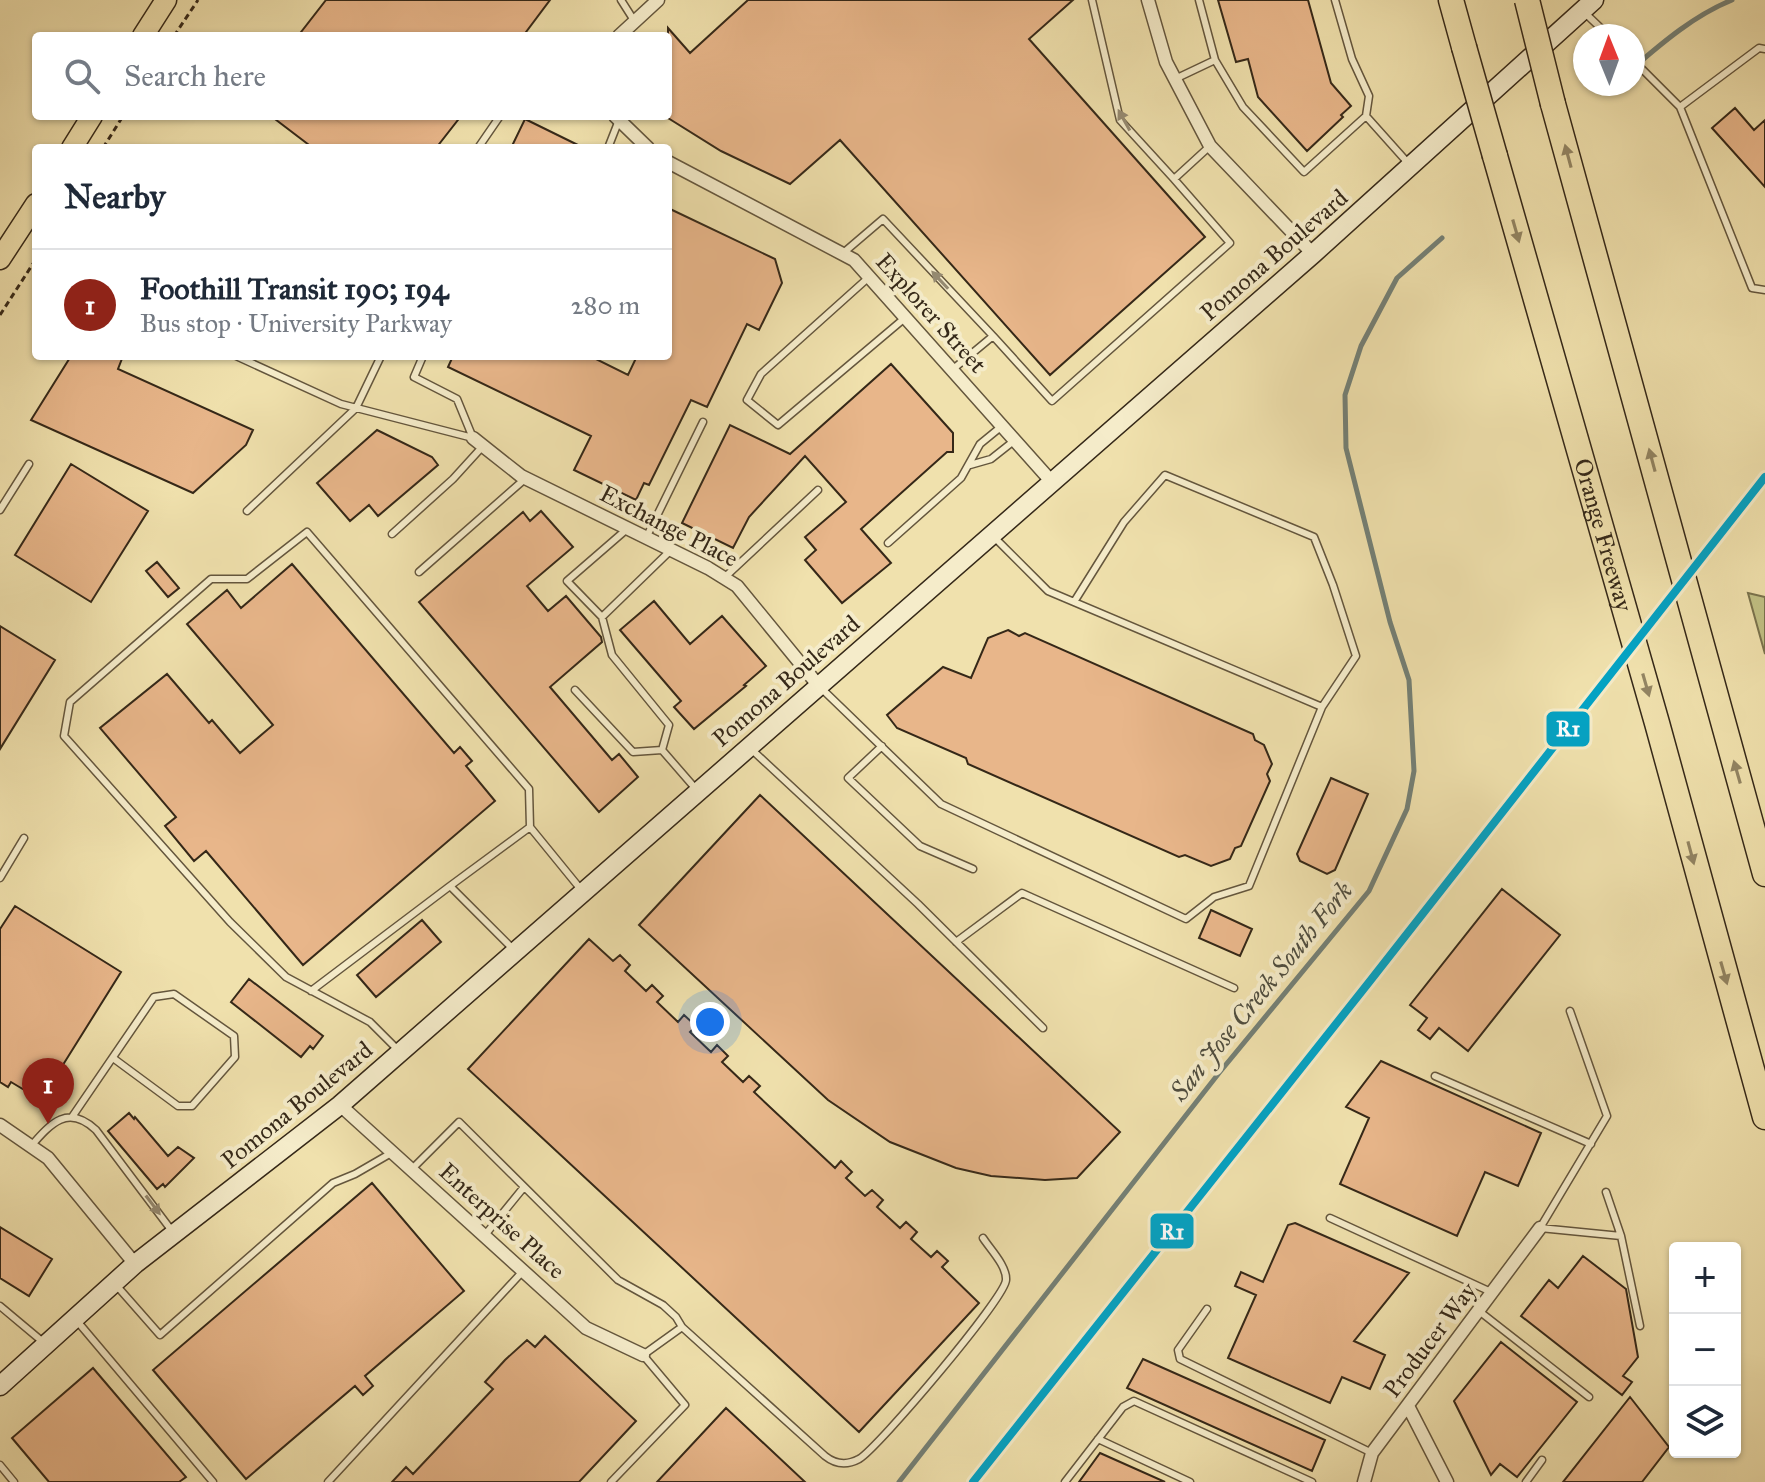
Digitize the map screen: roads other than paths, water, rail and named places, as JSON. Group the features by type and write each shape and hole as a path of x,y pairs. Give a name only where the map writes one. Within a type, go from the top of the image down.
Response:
{"highway":[{"name":"Orange Freeway","path":"1451,0 1657,723 1765,1117"},
{"path":"1527,0 1765,874"}],"main road":[{"path":"146,32 166,0"},
{"path":"74,144 90,120"},
{"path":"0,259 32,210"}],"street":[{"path":"624,32 658,0"},
{"path":"1148,0 1166,62 1210,146 1313,254"},
{"name":"Pomona Boulevard","path":"0,1386 135,1264 340,1105 1313,254 1588,6"},
{"path":"619,120 643,144"},
{"name":"Explorer Street","path":"672,164 854,260 1051,481"},
{"name":"Exchange Place","path":"478,442 526,478 737,586 818,685"},
{"name":"Enterprise Place","path":"340,1105 586,1328 643,1355"},
{"path":"0,1125 48,1158 135,1264"},
{"name":"Producer Way","path":"1364,1482 1372,1453 1540,1228"},
{"path":"1408,1406 1447,1482"}],"lane":[{"path":"621,0 635,22"},
{"path":"842,254 883,219 1052,401 1230,243 1120,120 1092,0"},
{"path":"1199,0 1215,60 1243,107 1304,172 1366,116 1369,96 1352,59 1335,0"},
{"path":"1588,6 1601,24"},
{"path":"1680,107 1759,48 1765,49"},
{"path":"1175,79 1215,60"},
{"path":"1645,71 1680,107 1752,288 1765,290"},
{"path":"1366,116 1411,166"},
{"path":"481,144 497,120"},
{"path":"609,144 616,120"},
{"path":"1174,179 1210,146"},
{"path":"868,278 761,374 747,400 778,425 906,317"},
{"path":"952,370 993,336"},
{"path":"245,360 341,404 478,442"},
{"path":"247,511 356,408 379,360"},
{"path":"421,360 414,377 457,399 478,442"},
{"path":"646,538 703,422"},
{"path":"888,543 961,478 980,444 1002,426"},
{"path":"970,465 991,459 1015,440"},
{"path":"392,534 453,479 478,442"},
{"path":"0,510 29,464"},
{"path":"818,685 941,804 1186,919 1214,897 1249,886 1322,707 1356,656 1333,585 1314,537 1165,475 1124,522 1074,602"},
{"path":"419,572 526,478"},
{"path":"724,578 818,490"},
{"path":"627,529 567,581 602,617 612,655 669,725 662,750"},
{"path":"400,1052 370,1022 286,977 230,922 64,736 70,702 211,579 247,579 307,532 529,789 530,827 583,892"},
{"path":"991,534 1048,591 1322,707"},
{"path":"602,617 671,550"},
{"path":"575,690 633,752 662,750"},
{"path":"748,746 1043,1028"},
{"path":"882,746 848,778 920,846 973,869"},
{"path":"662,750 698,791"},
{"path":"311,991 530,827"},
{"path":"0,878 24,838"},
{"path":"450,886 515,951"},
{"path":"956,942 1022,893 1234,988"},
{"path":"72,1117 154,997 174,994 234,1036 235,1057 192,1106 178,1106 113,1058"},
{"path":"1570,1011 1607,1116 1540,1228 1621,1236"},
{"path":"1435,1076 1591,1144"},
{"path":"31,1146 56,1120 72,1117 85,1120 96,1130 174,1234"},
{"path":"412,1169 459,1122 618,1280 663,1305 682,1327 835,1463 850,1462 868,1451 971,1333 998,1297 1005,1286 1005,1271 983,1238"},
{"path":"114,1284 160,1335 333,1183 393,1152"},
{"path":"485,1235 524,1187"},
{"path":"1606,1192 1621,1236 1640,1326"},
{"path":"1330,1218 1492,1293"},
{"path":"328,1482 524,1270"},
{"path":"0,1306 46,1344"},
{"path":"1207,1309 1178,1350 1180,1359 1372,1453"},
{"path":"1479,1311 1589,1397"},
{"path":"75,1318 213,1482"},
{"path":"611,1482 685,1405 643,1355 682,1327"},
{"path":"1065,1482 1123,1407 1134,1401 1312,1482"},
{"path":"1098,1439 1190,1482"},
{"path":"1526,1482 1542,1460"},
{"path":"0,1465 14,1482"}],"waterway":[{"name":"San Jose Creek South Fork","path":"1645,58 1692,21 1732,0"},
{"name":"San Jose Creek South Fork","path":"899,1482 1219,1073 1369,891 1407,809 1414,771 1409,680 1390,622 1346,448 1345,395 1361,346 1397,278 1442,238"}],"place":[{"name":"Foothill Transit 190; 194","path":"48,1124"}]}
